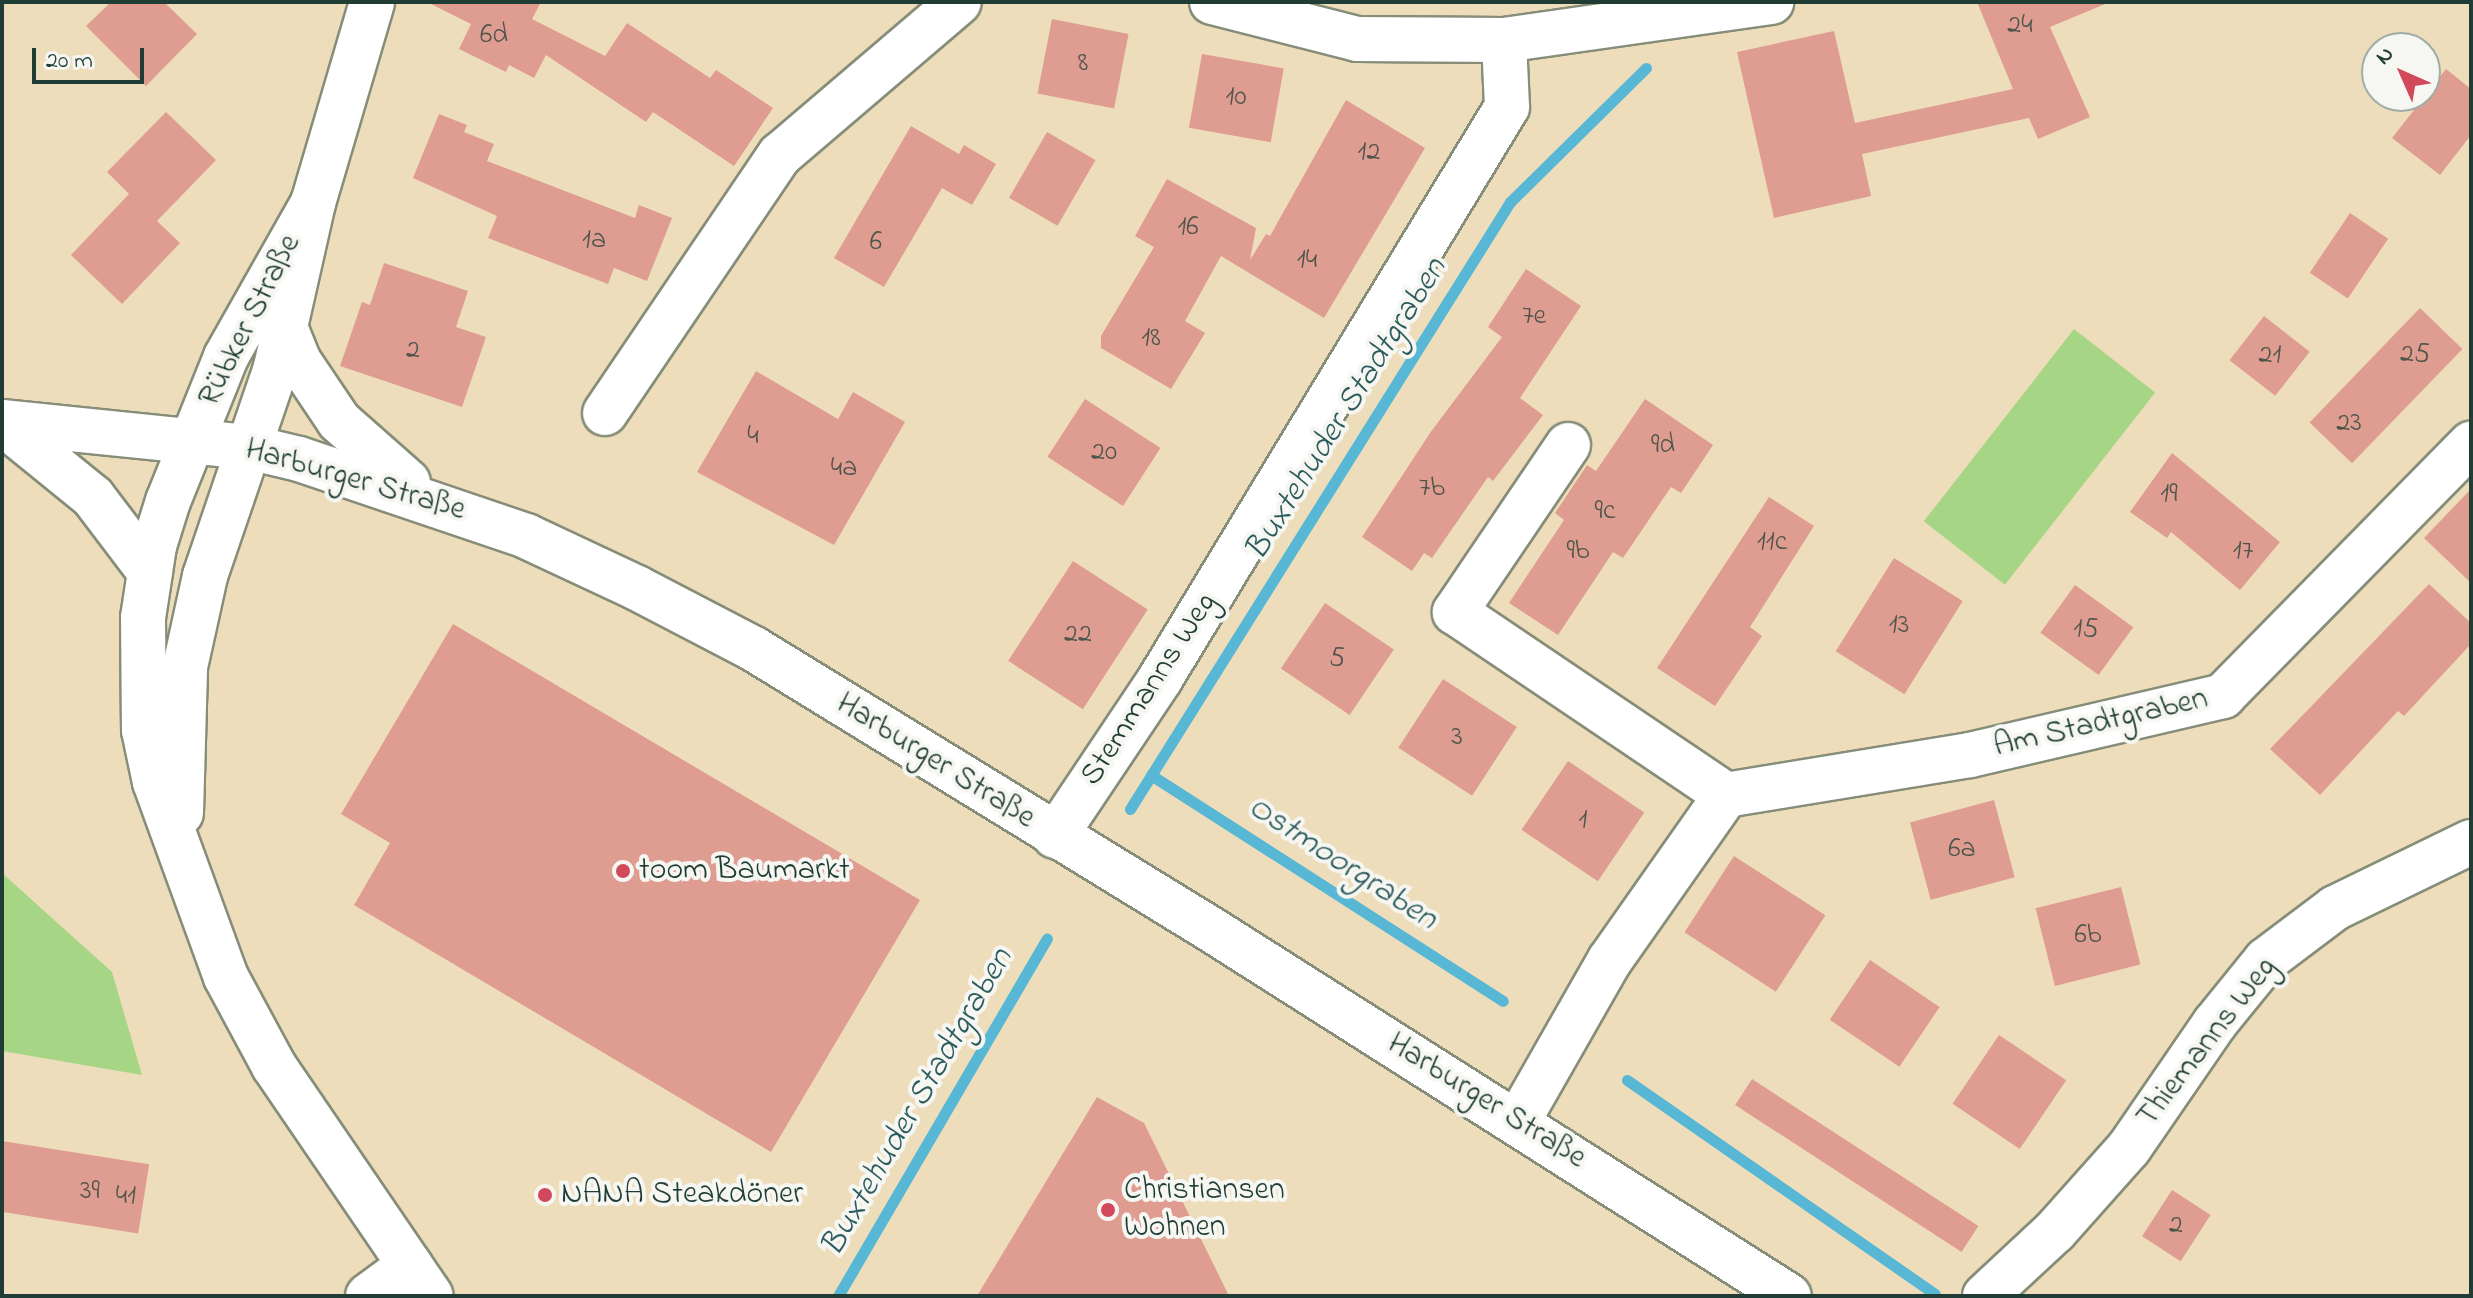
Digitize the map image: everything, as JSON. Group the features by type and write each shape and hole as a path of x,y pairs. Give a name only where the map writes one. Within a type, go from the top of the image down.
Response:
{"street":[{"name":"Rübker Straße","path":"184,863 179,783 185,667 205,576 249,447 285,327 313,203 372,2"},
{"path":"605,413 780,155 959,2"},
{"path":"1212,2 1357,39 1504,40 1771,2"},
{"name":"Stemmanns Weg","path":"1055,836 1160,679 1507,107 1504,40"},
{"name":"Rübker Straße","path":"313,203 226,357 168,501 150,572 143,618 144,730 155,782 226,977 274,1066 421,1281"},
{"path":"285,327 298,360 339,421 429,499"},
{"path":"2,423 93,497 150,572"},
{"name":"Harburger Straße","path":"2,423 249,447 429,499 540,542 754,649 1518,1121 1789,1296"},
{"name":"Am Stadtgraben","path":"1726,795 1970,755 2223,696 2471,444"},
{"path":"1518,1121 1610,960 1726,795 1455,612 1568,445"},
{"name":"Thiemanns Weg","path":"1985,1296 2055,1231 2129,1148 2215,1023 2266,960 2335,908 2471,842"},
{"path":"368,1296 421,1281"}],"green space":[{"path":"2074,329 2155,392 2005,585 1924,521"},
{"path":"2,873 112,972 142,1075 2,1051"}],"building":[{"path":"111,2 164,2 197,34 146,86 86,26"},
{"path":"427,2 541,2 532,19 605,56 627,23 710,78 716,70 773,108 734,166 653,112 646,122 546,55 534,78 509,65 506,72 459,49 471,24"},
{"path":"1977,2 2110,2 2050,27 2090,117 2038,139 2029,118 1862,154 1871,196 1774,218 1737,52 1834,31 1855,123 2013,89"},
{"path":"1052,19 1129,34 1114,108 1037,94"},
{"path":"1202,54 1284,68 1271,142 1189,128"},
{"path":"2446,69 2471,89 2471,135 2440,175 2392,138 2412,112 2441,112 2441,75"},
{"path":"1346,100 1425,148 1324,318 1221,256 1185,321 1205,333 1171,389 1101,348 1101,336 1154,247 1135,236 1167,179 1256,228 1250,260 1266,234 1270,236"},
{"path":"166,112 216,160 157,221 180,243 122,304 71,255 129,194 107,172"},
{"path":"439,114 467,125 464,132 494,144 487,161 635,218 639,205 672,218 647,281 614,268 608,284 488,238 497,216 413,178"},
{"path":"911,126 959,154 964,145 996,164 972,205 942,188 884,287 834,258"},
{"path":"1047,132 1095,160 1057,226 1009,198"},
{"path":"2350,213 2388,239 2348,298 2310,273"},
{"path":"384,263 468,291 456,327 486,337 462,407 340,366 362,302 370,305"},
{"path":"1526,269 1581,306 1520,398 1543,415 1493,481 1488,477 1432,558 1424,553 1412,571 1362,537 1430,433 1502,337 1488,327"},
{"path":"2420,308 2462,349 2352,463 2310,422"},
{"path":"2264,316 2310,352 2275,396 2230,360"},
{"path":"756,371 838,419 853,392 905,422 834,545 697,472"},
{"path":"1085,399 1160,448 1123,506 1047,457"},
{"path":"1645,399 1713,445 1681,493 1671,487 1623,558 1613,552 1558,635 1509,603 1564,520 1555,513 1587,465 1596,471"},
{"path":"2172,453 2280,542 2240,590 2171,532 2167,538 2130,512"},
{"path":"2471,489 2471,583 2424,538"},
{"path":"1769,497 1814,526 1750,627 1762,636 1715,706 1657,668"},
{"path":"1894,558 1963,601 1904,694 1836,651"},
{"path":"1073,561 1148,609 1083,709 1008,661"},
{"path":"2429,584 2471,623 2471,644 2404,716 2398,711 2320,795 2270,749"},
{"path":"2075,585 2133,627 2099,675 2040,633"},
{"path":"1325,603 1394,649 1350,715 1281,668"},
{"name":"toom Baumarkt","path":"453,624 920,900 771,1152 354,905 390,843 341,814"},
{"path":"1443,679 1517,727 1472,796 1398,748"},
{"path":"1568,761 1644,812 1598,881 1522,830"},
{"path":"1994,800 2015,877 1931,900 1910,823"},
{"path":"1734,856 1825,915 1776,992 1684,932"},
{"path":"2121,887 2140,965 2055,986 2036,908"},
{"path":"1870,960 1940,1007 1899,1067 1830,1020"},
{"path":"1999,1035 2066,1080 2020,1149 1953,1104"},
{"path":"1752,1079 1978,1226 1962,1252 1735,1105"},
{"name":"Christiansen Wohnen","path":"1097,1097 1144,1123 1229,1296 977,1296"},
{"path":"2,1141 149,1164 138,1233 2,1212"},
{"path":"2172,1190 2211,1215 2181,1261 2142,1236"}],"waterway":[{"name":"Buxtehuder Stadtgraben","path":"1130,809 1510,202 1646,68"},
{"name":"Ostmoorgraben","path":"1151,775 1503,1001"},
{"name":"Buxtehuder Stadtgraben","path":"838,1296 1047,939"},
{"name":"Ostmoorgraben","path":"1627,1080 1935,1294"}],"place":[{"name":"toom Baumarkt","path":"623,871"},
{"name":"NANA Steakdöner","path":"545,1195"},
{"name":"Christiansen Wohnen","path":"1108,1210"}]}
